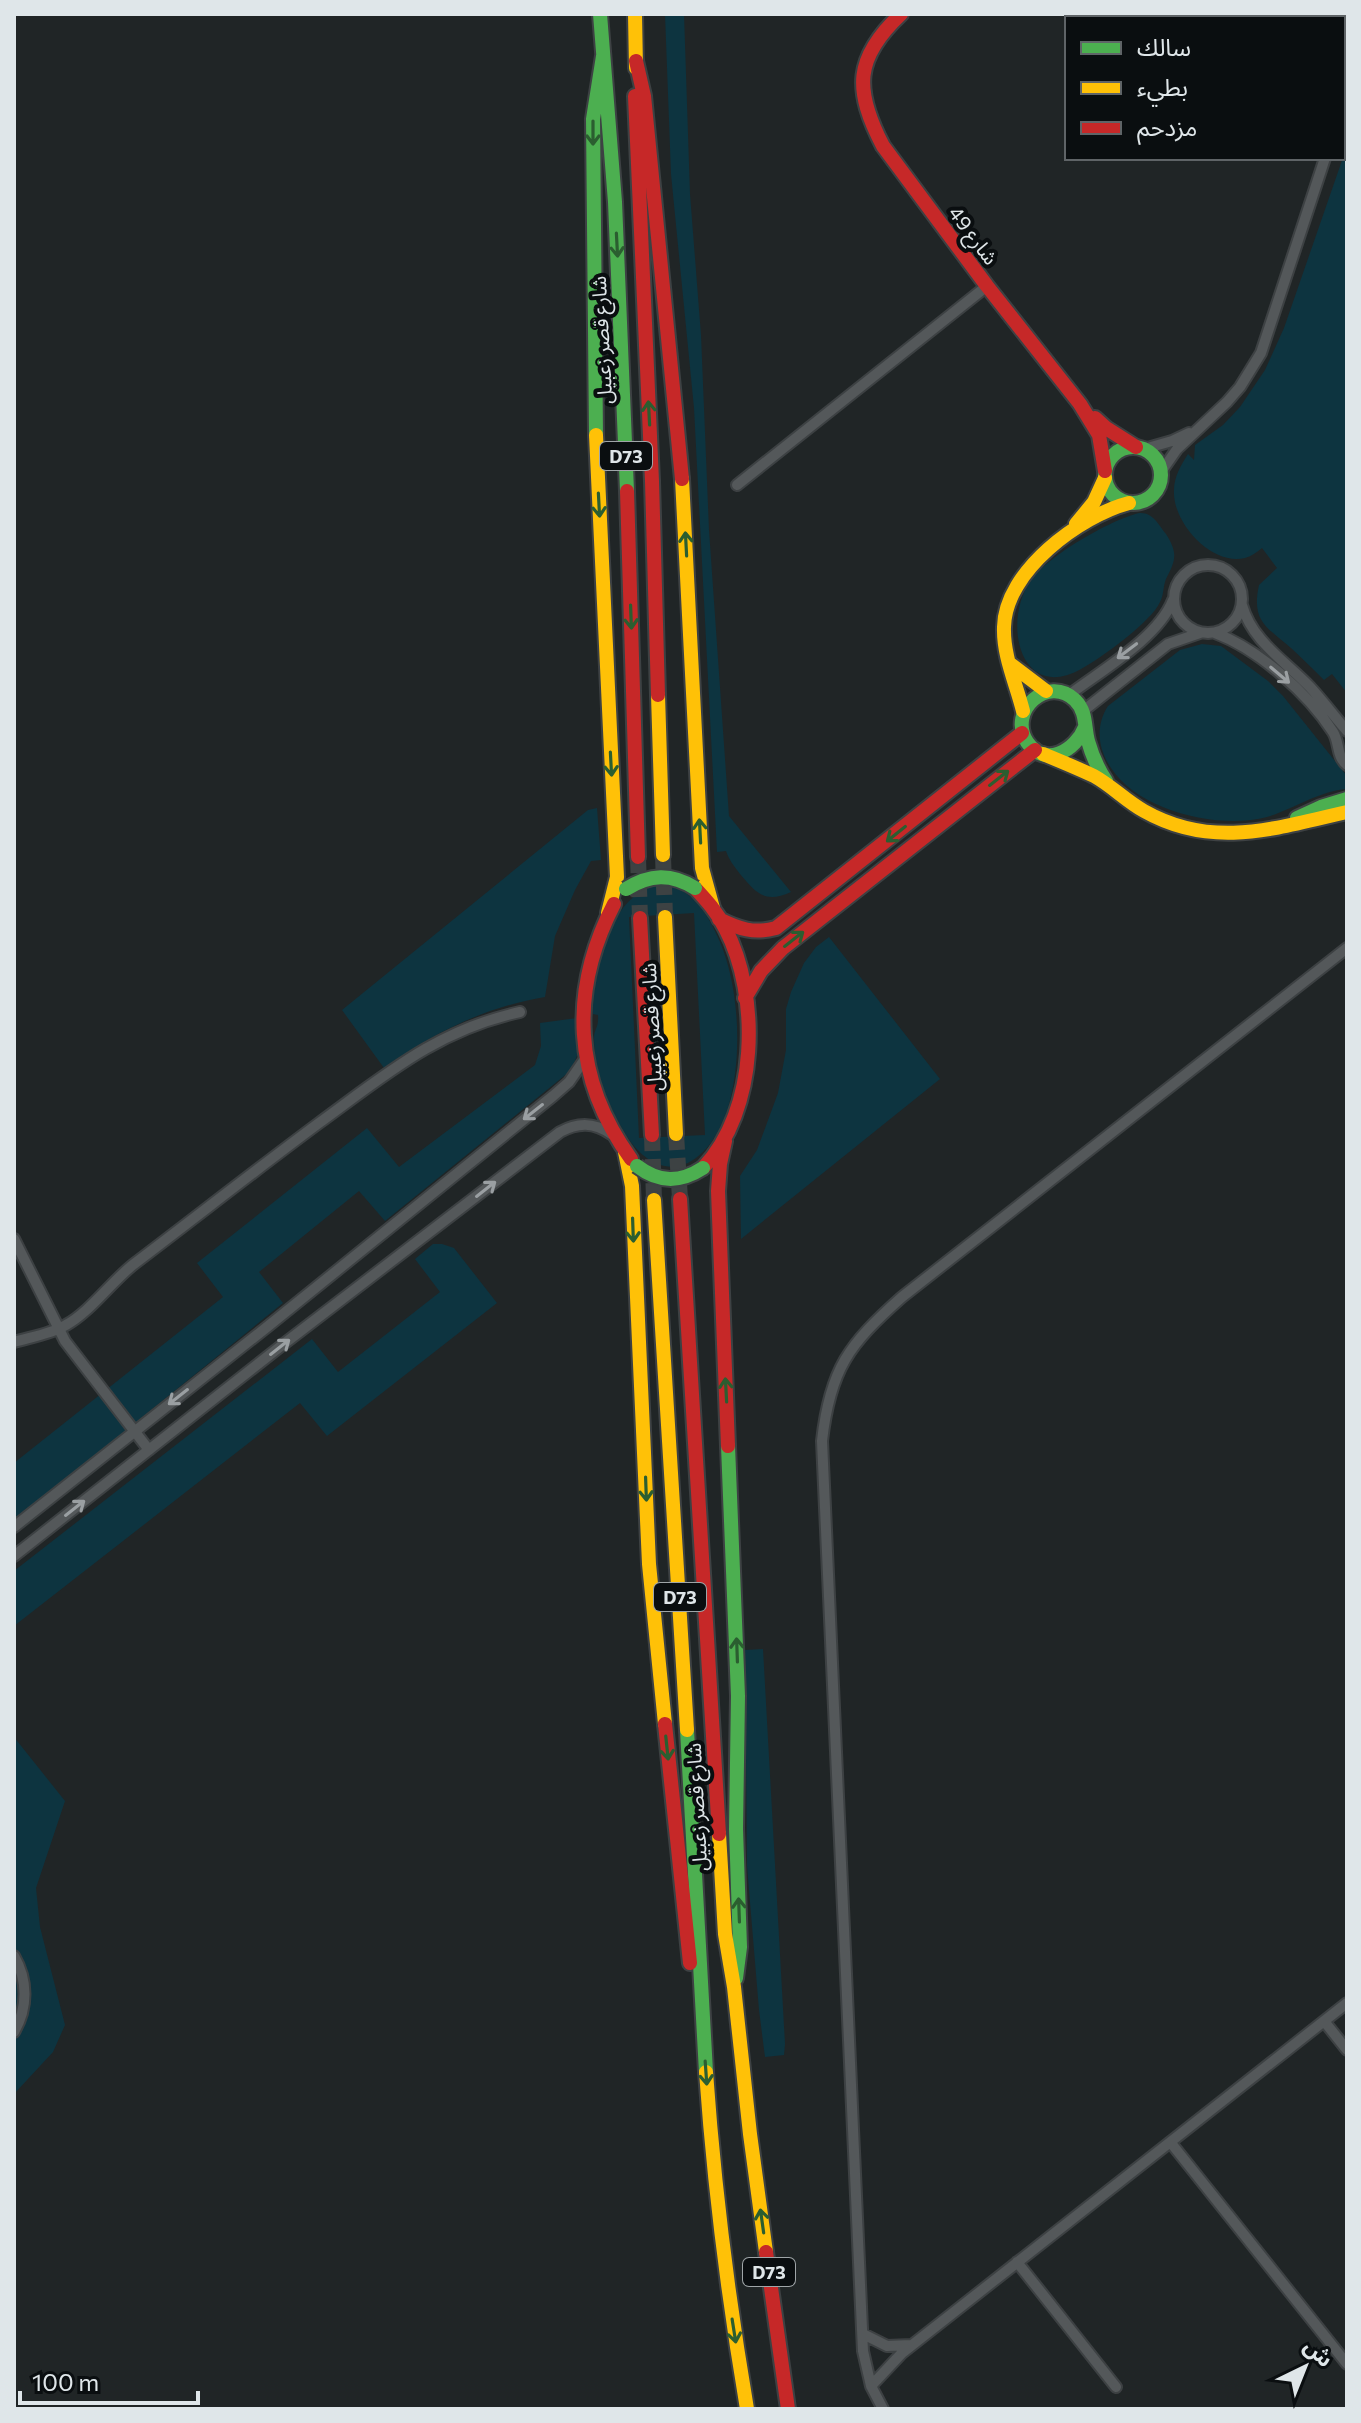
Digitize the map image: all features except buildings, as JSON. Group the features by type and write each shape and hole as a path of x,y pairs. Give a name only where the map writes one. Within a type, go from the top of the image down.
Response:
{"main road":[{"name":"شارع قصر زعبيل","path":"600,14 615,202 638,857"},
{"name":"D73","path":"635,14 637,169 652,481 663,855"},
{"name":"شارع 49","path":"901,14 871,47 861,77 863,102 871,125 883,146 987,286 1080,404 1099,435 1105,475"},
{"path":"603,56 593,119 595,424 617,877 587,977 584,1020 587,1056 597,1100 621,1146 637,1166 658,1179 682,1180 703,1168 725,1141"},
{"path":"636,61 644,96 682,474 702,868 716,913 733,949 745,998 748,1040 745,1079 738,1112 725,1141 718,1191 738,1696 736,1829 740,1947 734,1987"},
{"name":"شارع 49","path":"1080,404 1106,428 1140,448"},
{"path":"1066,537 1094,502 1105,475 1116,453 1122,449 1140,448 1155,458 1161,472 1159,486 1150,497 1136,503 1122,501 1111,492 1105,475"},
{"path":"1129,503 1106,510 1030,564 1011,594 1006,610 1005,645 1023,711 1022,733 1027,742 1039,752 1079,768 1144,811 1180,827 1220,834 1259,832 1347,812"},
{"path":"1009,662 1046,691"},
{"path":"1023,711 1032,698 1046,691 1069,695 1083,711 1091,753 1111,787"},
{"path":"745,998 761,971 783,948 1039,752 1059,755 1067,752 1079,742 1085,727"},
{"path":"608,913 626,889 635,882 655,876 676,878 695,888 716,913 744,931 754,933 776,928 1022,733"},
{"path":"1279,828 1321,807 1347,799"},
{"name":"شارع قصر زعبيل","path":"665,917 676,1134"},
{"name":"شارع قصر زعبيل","path":"640,918 652,1135"},
{"path":"621,1146 632,1186 649,1564 688,1951 701,1995"},
{"name":"شارع قصر زعبيل","path":"680,1199 725,1934 788,2409"},
{"name":"شارع قصر زعبيل","path":"654,1200 712,2150 733,2328 747,2409"}],"street":[{"path":"1161,472 1177,449 1234,395 1261,353 1324,160"},
{"path":"737,485 987,286"},
{"path":"1140,448 1172,441 1197,428"},
{"path":"1069,695 1154,630 1169,610 1179,581 1185,574 1210,566 1229,573 1236,581 1241,590 1246,619 1254,632 1316,693 1347,731"},
{"path":"1174,598 1179,617 1202,633"},
{"path":"1215,633 1233,622 1242,603"},
{"path":"1083,711 1168,644 1202,633 1215,633 1252,651 1295,688 1331,728 1340,756 1347,765"},
{"path":"883,2409 871,2386 864,2360 822,1441 825,1409 835,1378 850,1350 870,1325 1347,948"},
{"path":"14,1342 72,1322 131,1267 407,1059 458,1031 520,1012"},
{"path":"14,1527 553,1096 569,1082 587,1056"},
{"path":"14,1556 560,1132 579,1124 590,1124 609,1132 621,1146"},
{"path":"14,1239 72,1352 149,1450"},
{"path":"14,1956 25,1990 22,2014 14,2032"},
{"path":"871,2386 913,2344 1347,2003"},
{"path":"1324,2021 1347,2050"},
{"path":"1171,2143 1347,2364"},
{"path":"1017,2262 1116,2387"},
{"path":"863,2334 887,2346 913,2344"}],"shaded area":[{"path":"665,14 684,14 690,194 729,816 791,892 774,897 756,891 726,851 717,852 694,408 671,174"},
{"path":"1347,146 1347,693 1332,674 1324,680 1268,629 1259,616 1259,585 1277,568 1262,548 1248,557 1232,559 1207,548 1196,539 1179,515 1174,490 1180,467 1188,454 1194,460 1195,445 1223,425 1240,407 1265,370 1284,328 1342,160 1345,160"},
{"path":"1139,513 1155,519 1174,552 1174,561 1155,610 1136,629 1081,669 1060,677 1044,675 1031,667 1022,653 1018,617 1022,598 1031,580 1051,560 1080,540"},
{"path":"1202,644 1221,646 1283,696 1347,776 1347,789 1326,793 1267,817 1226,821 1182,814 1160,806 1124,783 1111,768 1101,745 1101,721 1108,706 1180,650"},
{"path":"597,808 601,860 591,861 555,936 545,997 501,1007 460,1023 384,1068 342,1010 588,810"},
{"path":"663,884 674,887 699,905 711,923 727,961 735,1003 737,1048 727,1111 706,1149 693,1160 678,1166 663,1166 648,1159 634,1146 606,1094 595,1049 598,1015 593,1014 594,996 601,955 618,916 645,889","holes":["694,913 705,1135 639,1138 629,917"]},
{"path":"829,937 940,1079 741,1239 740,1176 757,1150 778,1093 786,1050 786,1009 804,963 816,947"},
{"path":"577,1018 579,1046 569,1072 385,1221 359,1191 259,1272 283,1303 14,1521 14,1463 223,1297 197,1263 367,1128 399,1167 535,1065 541,1046 540,1023"},
{"path":"433,1244 454,1248 497,1303 327,1436 300,1403 14,1626 14,1571 312,1339 338,1372 440,1292 415,1259"},
{"path":"763,1649 785,2044 784,2055 765,2057 747,1866 745,1650"},
{"path":"14,1737 65,1801 36,1888 40,1927 65,2025 53,2052 14,2094"}],"tunnel":[{"path":"663,855 665,917"},
{"path":"638,857 640,918"},
{"path":"676,1134 680,1199"},
{"path":"652,1135 654,1200"}],"traffic: fast":[{"path":"600,14 615,202 627,491"},
{"path":"596,435 593,119 603,56"},
{"path":"1133,447 1153,455 1161,475 1153,495 1133,503 1113,495 1105,475 1113,455 1133,447"},
{"path":"1085,727 1067,749 1051,755 1042,754 1027,742 1022,719 1026,708 1043,694 1053,691 1064,693 1075,700 1083,714 1093,757 1106,781"},
{"path":"1297,818 1347,799"},
{"path":"626,889 644,880 660,877 695,888"},
{"path":"637,1166 653,1176 670,1179 703,1168"},
{"path":"728,1446 738,1696 736,1829 740,1947 736,1978"},
{"path":"687,1730 706,2072"}],"traffic: slow":[{"path":"635,14 636,68"},
{"path":"596,435 617,877 608,913"},
{"path":"1076,524 1094,502 1105,478"},
{"path":"682,479 702,868 713,908"},
{"path":"1023,711 1004,638 1008,606 1017,586 1048,549 1068,533 1129,503"},
{"path":"1009,663 1046,691"},
{"path":"658,695 663,855"},
{"path":"1043,754 1094,776 1144,811 1195,830 1245,832 1347,812"},
{"path":"665,917 676,1134"},
{"path":"625,1152 632,1186 649,1564 665,1724"},
{"path":"654,1200 687,1730"},
{"path":"719,1834 725,1934 766,2252"},
{"path":"706,2072 722,2241 747,2409"}],"traffic: jam":[{"path":"901,14 874,45 867,60 864,91 874,126 883,146 1080,404 1099,435 1105,471"},
{"path":"636,61 644,96 682,479"},
{"path":"635,96 658,695"},
{"path":"1095,418 1136,447"},
{"path":"627,491 638,857"},
{"path":"719,919 747,930 776,928 1022,733"},
{"path":"745,998 761,971 783,948 1035,750"},
{"path":"695,888 719,917 737,955 748,1019 744,1085 735,1116 721,1144 703,1168"},
{"path":"614,904 599,937 590,969 584,1002 584,1034 588,1066 598,1098 612,1129 631,1159"},
{"path":"640,918 652,1135"},
{"path":"725,1141 718,1191 728,1446"},
{"path":"680,1199 719,1834"},
{"path":"665,1724 690,1963"},
{"path":"766,2252 788,2409"}]}
